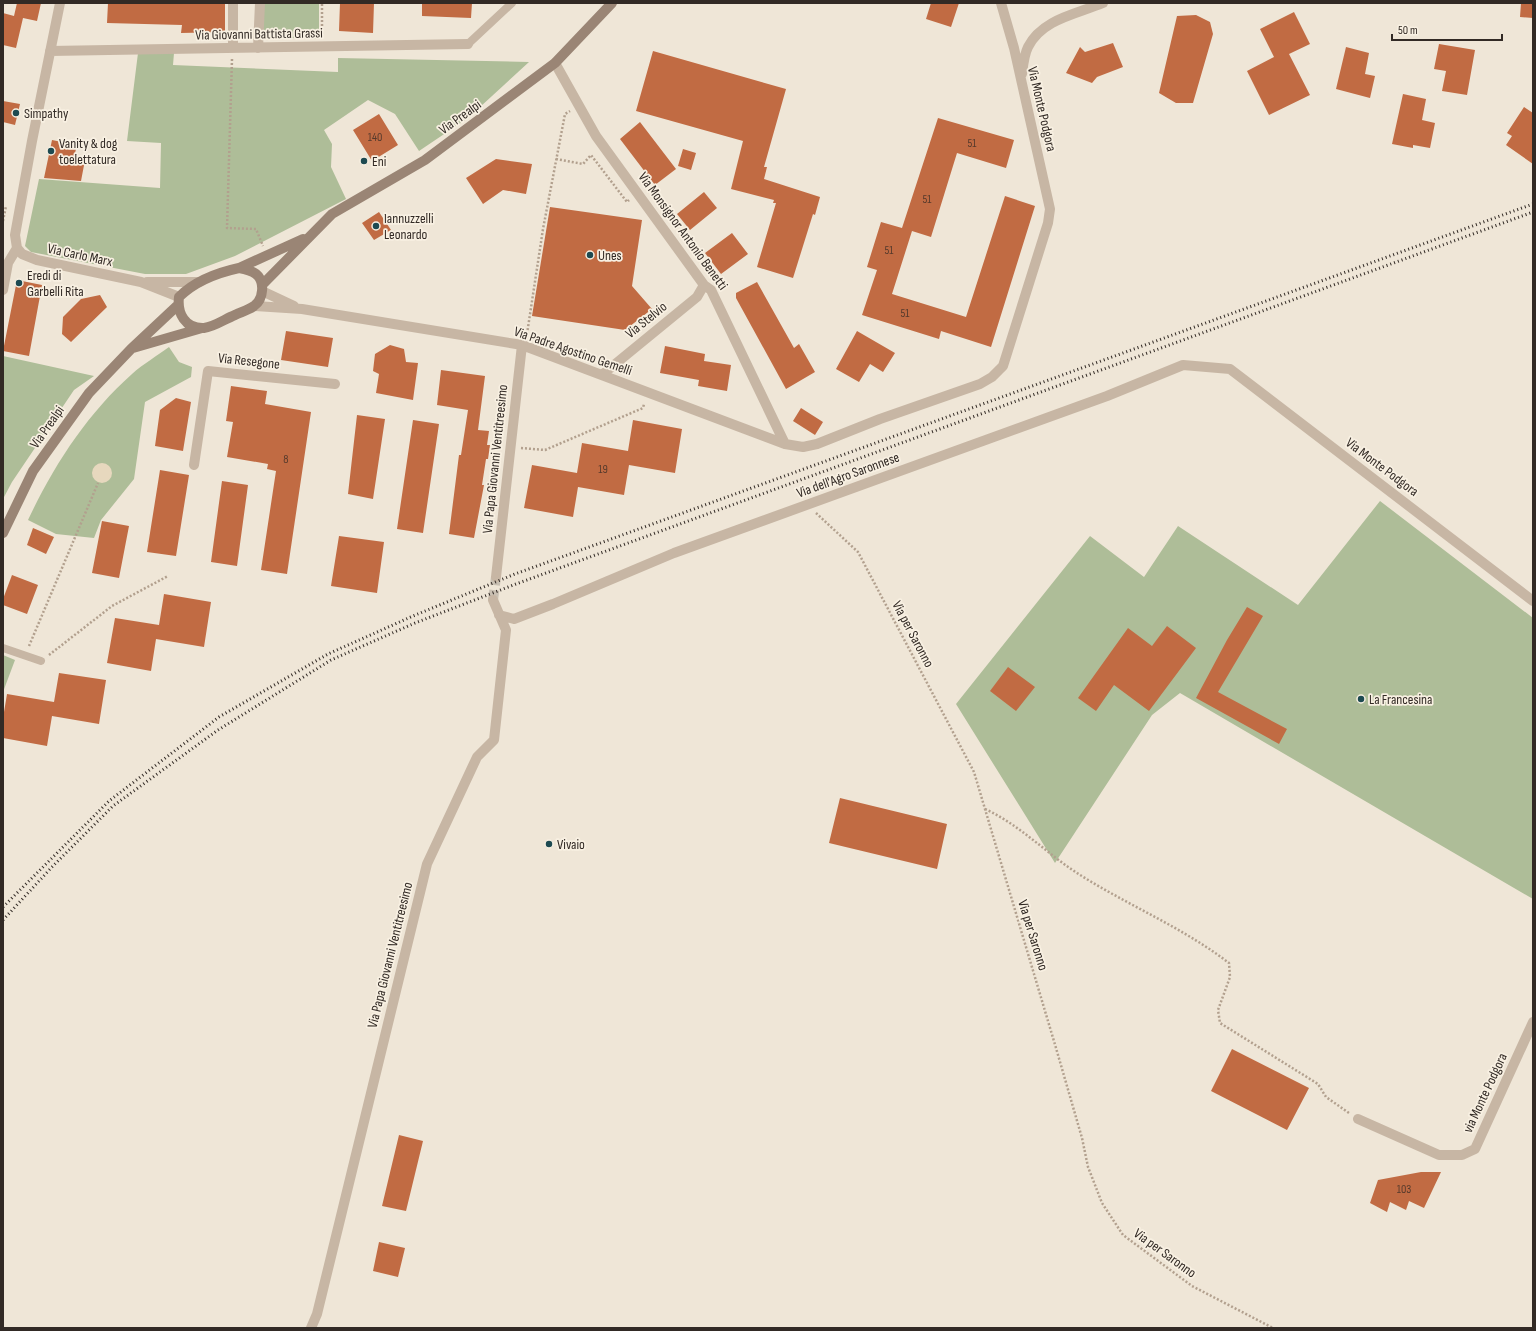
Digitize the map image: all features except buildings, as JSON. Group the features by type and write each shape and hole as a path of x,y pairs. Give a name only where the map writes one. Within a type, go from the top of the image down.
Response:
{"street":[{"path":"3,290 8,263 17,248 16,235 60,3"},
{"path":"233,48 234,3"},
{"path":"258,48 260,3"},
{"name":"Via Prealpi","path":"131,349 215,325 255,306 262,288 332,214 425,160 555,63 612,3"},
{"name":"Via Monte Podgora","path":"803,447 817,444 880,419 980,384 992,377 1003,366 1048,223 1050,200 1001,3"},
{"path":"1021,80 1027,48 1037,35 1053,22 1101,3"},
{"name":"Via Giovanni Battista Grassi","path":"50,51 468,44"},
{"name":"Via Monsignor Antonio Benetti","path":"555,63 596,136 704,285 711,290 785,444"},
{"name":"Via Prealpi","path":"3,533 33,471 88,393 179,301 189,287 225,271 239,268 311,235"},
{"name":"Via Carlo Marx","path":"17,248 22,254 36,260 141,282 199,282"},
{"path":"239,268 256,273 261,279 262,288"},
{"name":"Via Carlo Marx","path":"141,282 179,301"},
{"name":"Via Stelvio","path":"602,374 698,297 704,285"},
{"name":"Via Padre Agostino Gemelli","path":"262,288 302,309"},
{"path":"179,301 179,314 187,322 202,328"},
{"name":"Via Padre Agostino Gemelli","path":"255,306 302,309 524,345 785,444 803,447"},
{"name":"Via Papa Giovanni Ventitreesimo","path":"496,577 524,345"},
{"name":"Via dell'Agro Saronnese","path":"499,615 514,619 674,553 1106,396 1183,365 1208,367"},
{"name":"Via Monte Podgora","path":"1208,367 1230,369 1533,601"},
{"name":"Via Resegone","path":"194,465 208,371 335,384"},
{"name":"Via Papa Giovanni Ventitreesimo","path":"311,1328 317,1314 427,864 477,757 494,740 506,630 493,600"},
{"name":"via Monte Podgora","path":"1358,1119 1439,1155 1462,1155 1475,1149 1533,1022"}],"lane":[{"path":"468,44 512,3"},
{"path":"3,648 41,661"}],"path":[{"path":"322,3 322,47"},
{"path":"233,48 227,228 256,229 262,242"},
{"path":"524,345 543,229 565,114 579,106"},
{"path":"556,159 583,164 591,155 627,202 638,194"},
{"path":"511,447 545,450 643,408 649,392"},
{"path":"25,656 98,483"},
{"name":"Via per Saronno","path":"807,504 858,552 974,772 1082,1138 1088,1168 1102,1203 1123,1235 1186,1281 1273,1328"},
{"path":"41,661 112,606 168,576"},
{"path":"985,809 1015,826 1077,873 1204,944 1230,963 1230,977 1218,1010 1220,1024 1318,1084 1326,1097 1358,1119"}],"green space":[{"path":"263,3 319,3 319,39 263,37"},
{"path":"138,53 174,53 173,65 338,72 338,58 529,62 468,118 419,151 395,114 368,100 324,130 332,144 331,167 346,199 235,256 186,274 145,274 31,252 25,246 39,179 160,188 161,143 127,141"},
{"path":"169,347 179,362 192,367 191,377 145,402 134,479 101,520 94,538 56,534 28,520 60,460 86,423 100,406 132,374 145,363"},
{"path":"3,356 94,376 74,390 12,482 3,499"},
{"name":"La Francesina","path":"1380,501 1533,618 1533,899 1180,693 1152,715 1055,863 956,704 1090,536 1144,577 1178,526 1298,605"},
{"path":"3,655 15,660 3,692"}],"shaded area":[{"path":"98,463 106,463 112,469 112,477 106,483 98,483 92,477 92,469"}],"tunnel":[{"path":"493,600 496,577"}],"railway":[{"path":"3,907 109,801 219,717 328,654 413,616 515,574 1533,204"},
{"path":"3,920 52,867 113,806 218,730 331,660 415,623 516,584 1533,212"}],"place":[{"name":"Simpathy","path":"16,113"},
{"name":"Vanity & dog toelettatura","path":"51,151"},
{"name":"Eni","path":"364,161"},
{"name":"Iannuzzelli Leonardo","path":"376,226"},
{"name":"Unes","path":"590,255"},
{"name":"Eredi di Garbelli Rita","path":"19,283"},
{"name":"La Francesina","path":"1361,699"},
{"name":"Vivaio","path":"549,844"}]}
